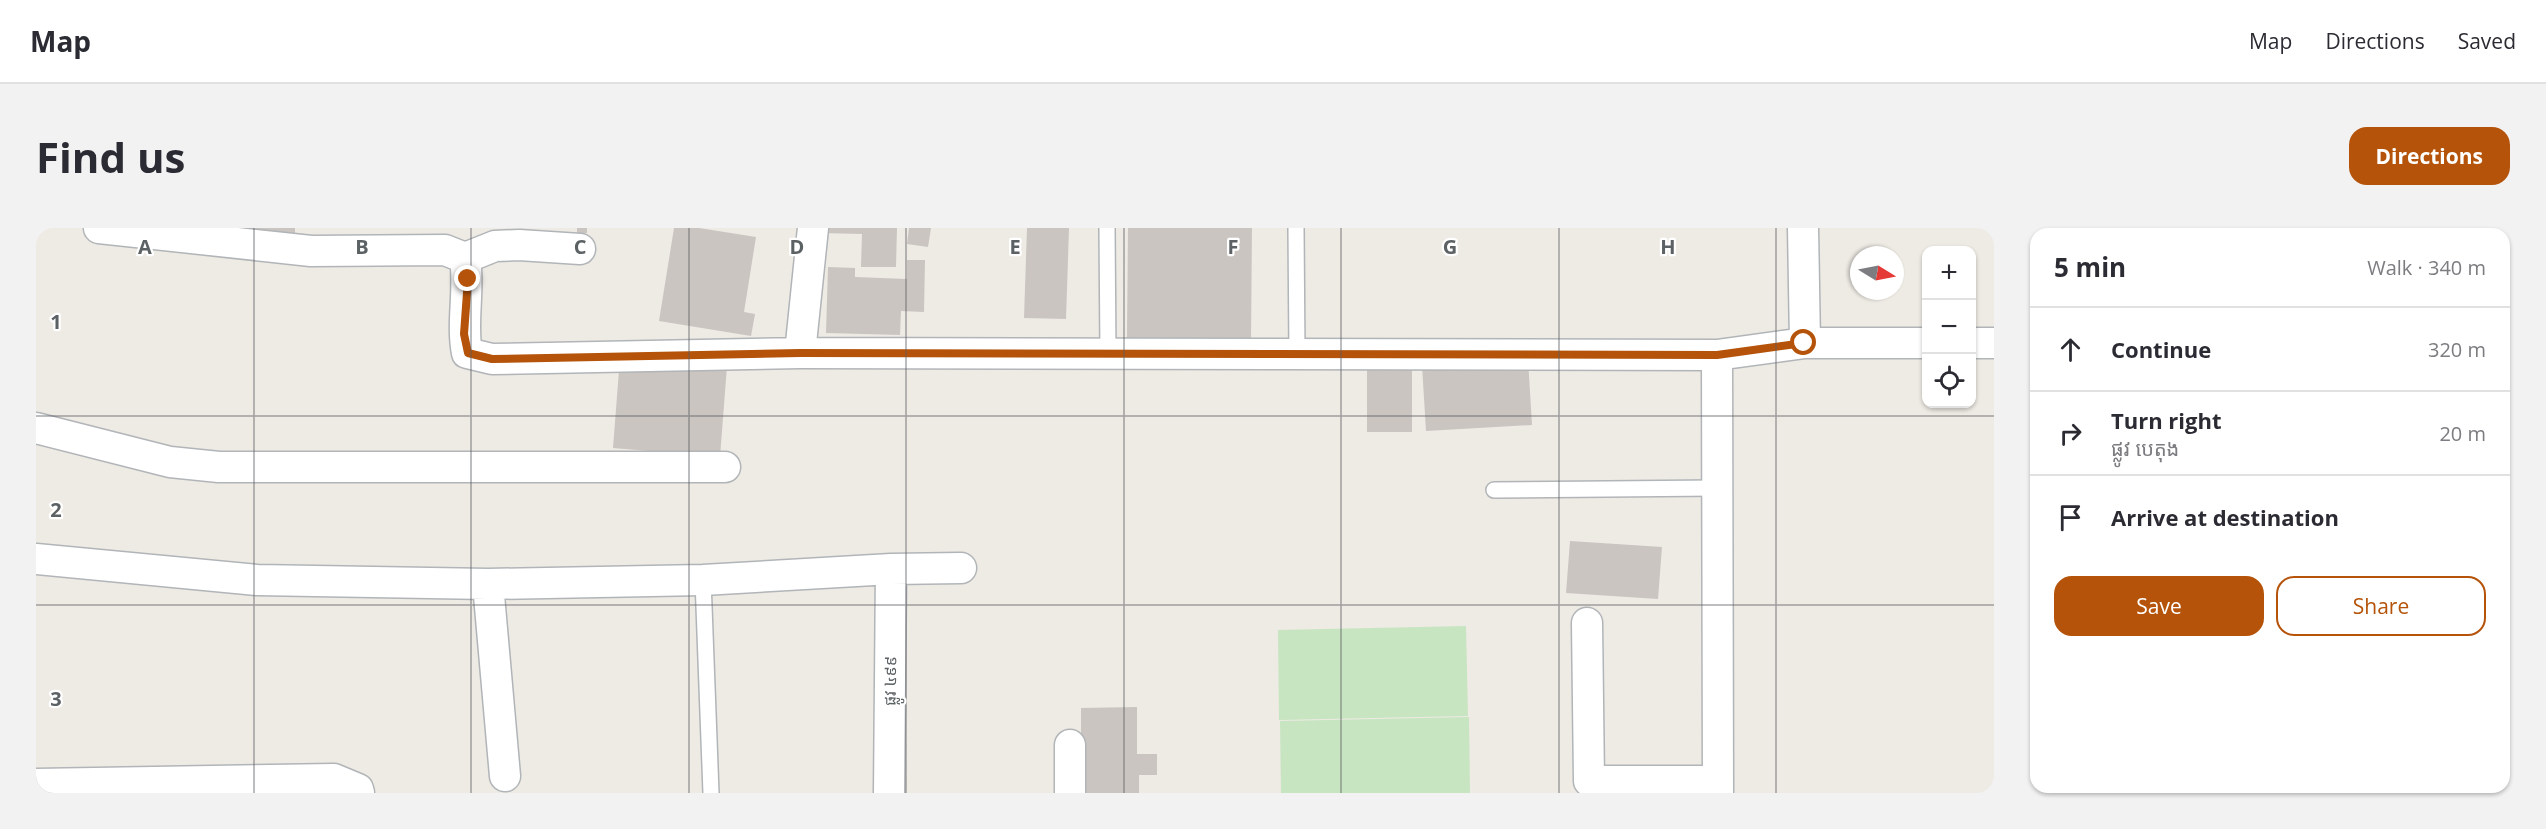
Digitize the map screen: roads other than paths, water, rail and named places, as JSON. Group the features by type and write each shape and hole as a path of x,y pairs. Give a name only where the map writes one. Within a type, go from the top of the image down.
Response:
{"street":[{"path":"99,228 311,251 445,250 465,258 495,246 519,245 580,249"},
{"path":"800,353 813,228"},
{"path":"1803,228 1804,343"},
{"path":"465,258 468,279 464,334 468,353 492,359 800,353 1717,355 1804,343 1922,343"},
{"path":"1976,343 1994,342"},
{"path":"1587,623 1588,787 1718,787 1717,355"},
{"path":"36,428 170,462 219,467 726,467"},
{"path":"36,559 257,580 488,584 703,580 891,569 961,568"},
{"name":"ផ្លូវ ៤៩៩","path":"889,793 891,569"},
{"path":"488,584 505,776"},
{"path":"1070,745 1071,793"},
{"path":"36,784 334,778 358,789 359,793"}],"lane":[{"path":"1107,228 1108,354"},
{"path":"1296,228 1297,354"},
{"path":"1494,490 1717,488"},
{"path":"703,580 711,793"}]}
